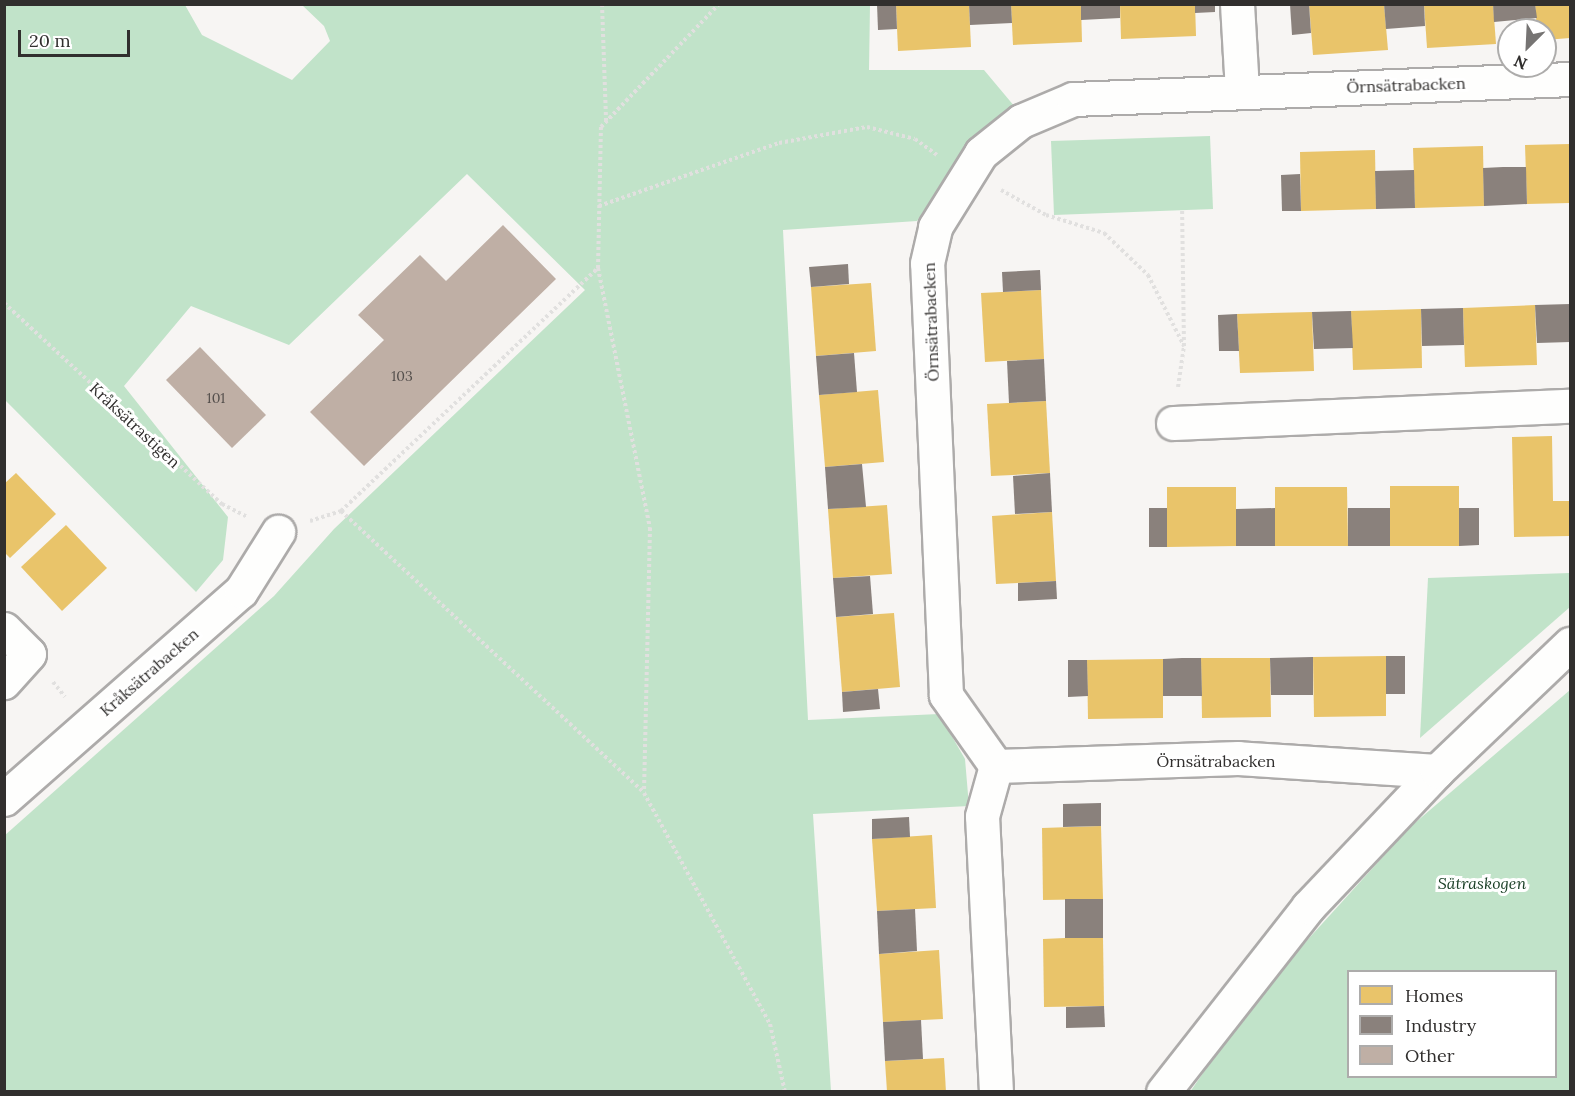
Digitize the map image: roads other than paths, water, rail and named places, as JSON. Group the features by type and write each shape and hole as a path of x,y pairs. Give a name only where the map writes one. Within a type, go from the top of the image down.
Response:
{"street":[{"path":"1237,4 1242,92"},
{"name":"Örnsätrabacken","path":"1437,771 1238,758 996,766 946,695 927,263 934,226 964,173 1021,121 1073,99 1570,79"},
{"path":"1173,423 1570,406"},
{"name":"Kråksätrabacken","path":"4,799 241,591 278,532"},
{"path":"4,629 29,654 4,682"},
{"path":"1162,1092 1308,907 1437,771 1570,644"},
{"path":"996,766 982,816 996,1092"}],"park label":[{"name":"Sätraskogen","path":"1482,883"}]}
